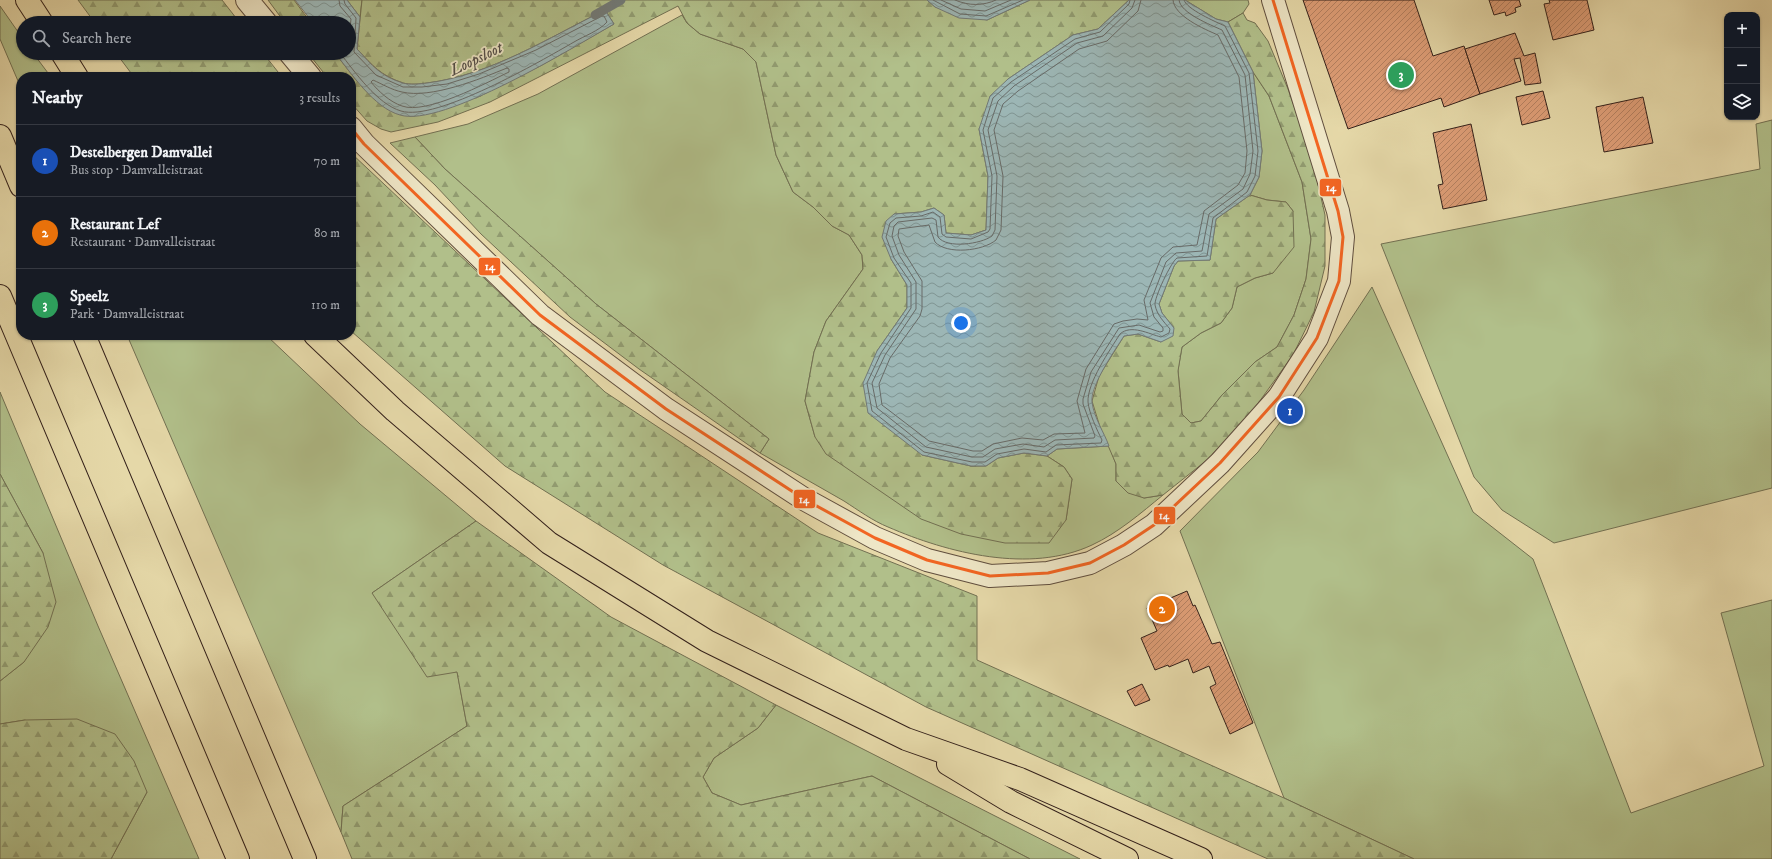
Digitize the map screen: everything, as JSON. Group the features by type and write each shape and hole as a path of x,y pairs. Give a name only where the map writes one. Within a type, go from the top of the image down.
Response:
{"highway":[{"path":"27,0 37,16"},
{"path":"66,60 74,72"},
{"path":"0,136 16,174"},
{"path":"0,296 16,334"},
{"path":"19,340 238,859"},
{"path":"86,340 305,859"},
{"path":"320,340 395,411 550,543 707,640 906,739 1012,802 1127,859"},
{"path":"906,739 1020,779 1201,859"}],"street":[{"path":"247,0 260,16"},
{"path":"356,134 364,144 540,315 666,409 804,499 875,538 927,560 990,576 1048,573 1090,563 1124,545 1154,525 1220,463 1279,397 1318,338 1330,309 1339,281 1343,237 1342,231 1338,211 1273,0"},
{"path":"296,60 306,72"}],"green space":[{"path":"78,0 222,0 235,16 90,16"},
{"path":"268,0 294,0 306,16 280,16"},
{"path":"347,0 362,0 360,17"},
{"path":"362,0 927,0 935,7 987,20 1030,0 1129,0 1098,29 1073,35 1008,79 979,129 988,176 986,230 971,235 946,233 944,215 934,208 921,212 894,214 891,259 907,285 907,308 877,351 922,455 971,466 986,466 998,458 1024,453 1047,456 1064,467 1072,479 1066,520 1049,543 1005,543 961,534 921,519 826,454 815,437 805,401 814,352 826,321 863,269 862,255 849,235 832,226 813,207 793,192 776,155 756,62 743,49 700,34 687,23 678,6 490,102 438,122 391,132 381,129 367,121 356,109 356,80 476,98 542,65 614,24 605,10 519,54 496,64 451,79 415,84 403,83 388,77 357,49"},
{"path":"1185,0 1248,0 1249,4 1243,13 1228,22 1216,19"},
{"path":"0,6 16,29 16,60 38,60 47,72 16,72 16,76 0,39"},
{"path":"1243,13 1247,20 1255,23 1268,41 1288,89 1312,158 1325,215 1325,266 1314,312 1293,355 1251,413 1207,460 1163,495 1144,498 1128,493 1116,481 1116,464 1100,427 1092,401 1099,376 1124,336 1138,334 1161,342 1174,328 1162,313 1159,304 1174,266 1178,261 1210,260 1216,219 1250,195 1267,200 1286,202 1293,211 1294,247 1273,273 1255,278 1237,287 1232,308 1221,323 1201,333 1182,347 1178,371 1182,414 1191,423 1201,421 1222,395 1255,362 1277,347 1294,315 1306,279 1311,239 1302,182 1269,96 1253,72 1228,22"},
{"path":"682,15 687,23 700,34 743,49 756,62 776,155 793,192 813,207 832,226 849,235 862,255 863,269 826,321 814,352 805,401 815,437 1066,520 1072,479 1064,467 1047,456 1057,449 1109,446 1116,464 1116,481 1144,498 1163,495 1129,522 1102,540 1068,554 1042,558 1016,559 989,557 963,552 936,545 882,525 844,501 760,453 769,439 596,304 445,169 415,137 468,124 538,94"},
{"path":"121,60 269,60 278,72 130,72"},
{"path":"314,60 340,60 350,72 323,72"},
{"path":"1253,72 1269,96 1302,182 1311,239 1306,279 1294,315 1277,347 1255,362 1222,395 1201,421 1191,423 1182,414 1178,370 1182,347 1201,333 1221,323 1232,308 1237,287 1255,278 1273,273 1293,211 1286,202 1267,200 1250,195 1259,177 1262,151"},
{"path":"1772,120 1772,488 1554,543 1502,510 1474,477 1381,244 1760,169 1756,124"},
{"path":"415,137 445,169 596,304 769,439 760,453 639,369 570,317 481,234 435,185 390,143"},
{"path":"356,158 605,392 818,533 977,596 977,660 1284,798 1414,859 1268,859 926,707 663,565 505,466 356,335"},
{"path":"1372,287 1473,512 1533,559 1631,813 1764,766 1721,613 1772,600 1772,859 1414,859 1284,798 1180,531 1258,452 1304,390"},
{"path":"129,340 271,340 360,424 476,521 372,593 457,671 467,726 343,806 341,832"},
{"path":"0,392 98,626 199,859 111,859 147,792 25,720 0,724 0,681 24,662 43,553 0,474"},
{"path":"0,474 43,553 56,602 48,627 24,662 0,681"},
{"path":"476,521 611,617 776,705 758,728 714,758 703,777 712,793 741,805 872,776 1030,859 352,859 341,832 343,806 467,726 457,672 427,677 372,593"},
{"path":"776,705 1080,859 1030,859 872,776 741,805 712,793 703,777 714,758 758,728"},
{"path":"77,719 115,734 134,761 147,792 111,859 0,859 0,724 25,720"}],"water":[{"path":"295,0 347,0 360,17 357,49 383,74 395,80 409,84 451,79 496,64 519,54 605,10 614,24 570,50 508,83 446,110 420,116 400,115 381,105 372,98 356,80 356,72 350,72 340,60 356,60 356,16 308,16"},
{"path":"927,0 1030,0 987,20 959,18 935,7"},
{"path":"1129,0 1185,0 1216,19 1228,22 1253,72 1262,151 1259,177 1250,195 1216,219 1210,260 1178,261 1174,266 1159,304 1162,313 1174,328 1173,336 1161,342 1138,334 1124,336 1109,359 1095,387 1092,395 1092,402 1097,419 1109,446 1057,449 1047,456 1024,453 998,458 986,466 971,466 922,455 868,413 863,383 877,351 907,308 907,285 891,259 882,237 886,221 894,214 921,212 934,208 944,215 946,233 971,235 986,230 988,176 979,129 990,96 1008,79 1073,35 1098,29"}],"building":[{"path":"1303,0 1414,0 1433,56 1464,46 1480,94 1444,107 1441,98 1348,129"},
{"path":"1489,0 1519,0 1521,6 1515,8 1516,12 1506,16 1505,12 1494,15"},
{"path":"1549,0 1587,0 1594,30 1553,40 1544,4 1550,3"},
{"path":"1515,33 1524,56 1535,53 1541,83 1525,85 1520,58 1514,59 1521,81 1480,94 1465,49"},
{"path":"1543,91 1550,118 1522,125 1516,97"},
{"path":"1643,97 1653,143 1604,152 1596,107"},
{"path":"1471,124 1487,200 1443,209 1438,185 1443,184 1433,133"},
{"path":"1187,591 1193,606 1195,605 1212,644 1220,642 1253,723 1230,734 1210,687 1216,684 1209,666 1193,673 1188,659 1169,667 1168,665 1155,670 1141,638 1157,631 1147,608"},
{"path":"1142,684 1150,700 1135,706 1127,691"}],"waterway":[{"name":"Loopsloot","path":"595,15 621,0"}],"transit line":[{"name":"14","path":"356,134 364,144 540,315 666,409 804,499 875,538 927,560 990,576 1048,573 1090,563 1124,545 1154,525 1220,463 1279,397 1317,338 1339,281 1343,237 1338,211 1273,0"}],"place":[{"name":"Speelz","path":"1401,75"},
{"name":"Destelbergen Damvallei","path":"1290,411"},
{"name":"Restaurant Lef","path":"1162,609"}]}
